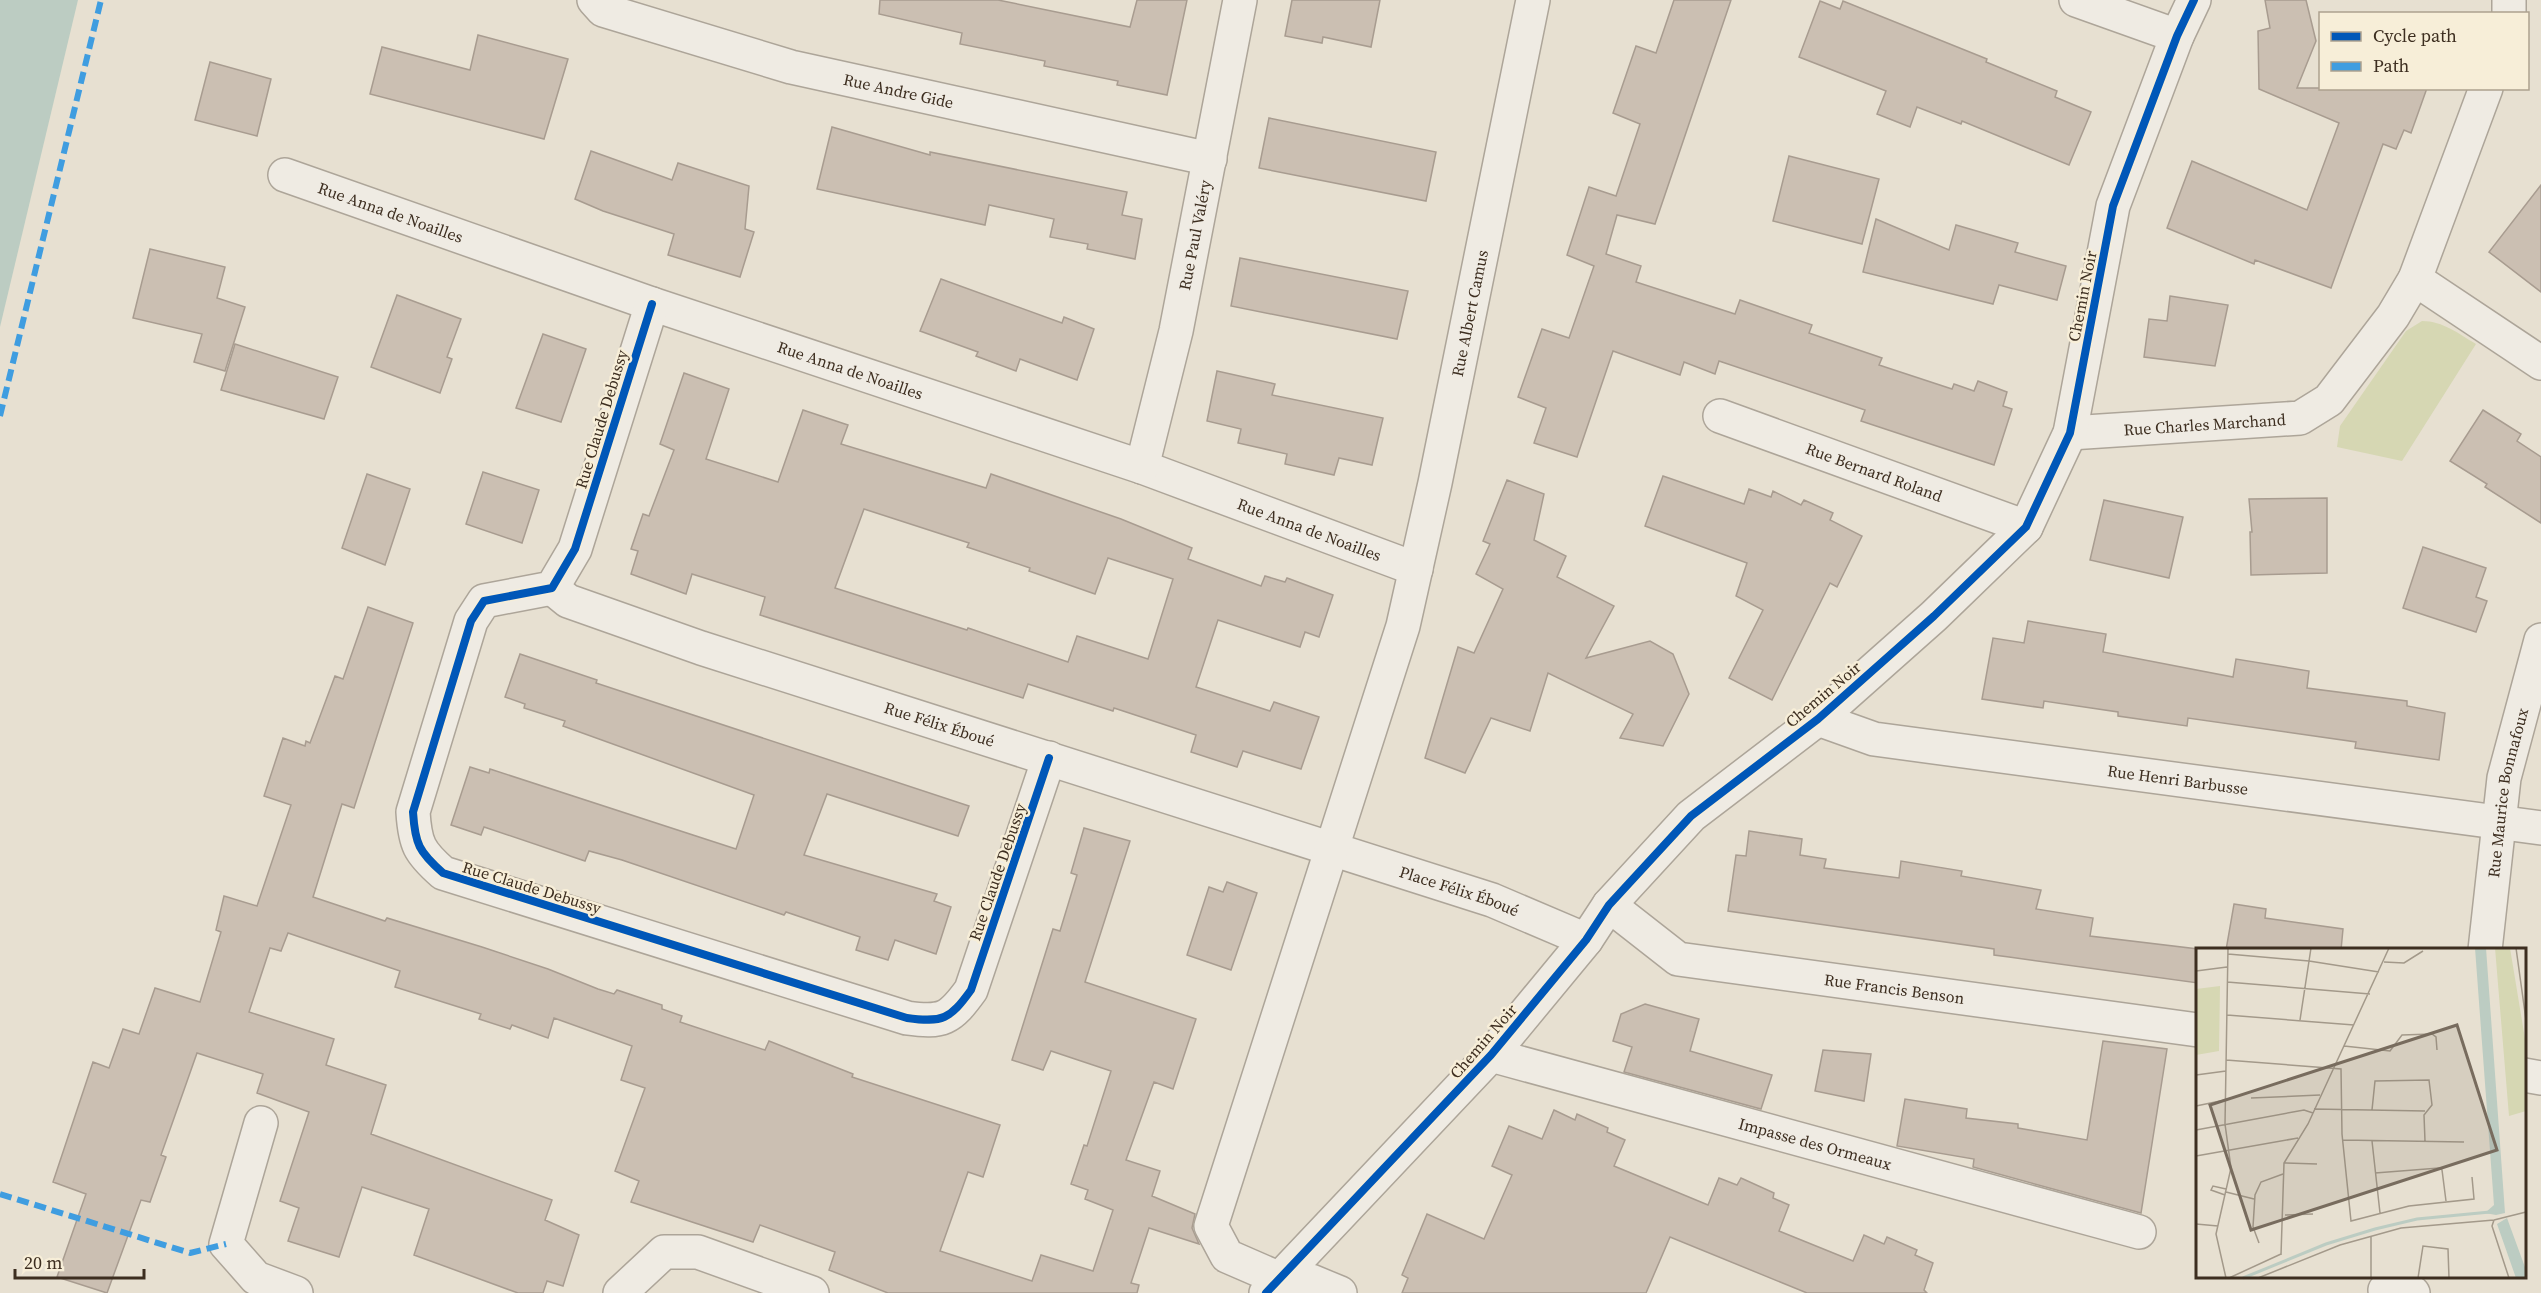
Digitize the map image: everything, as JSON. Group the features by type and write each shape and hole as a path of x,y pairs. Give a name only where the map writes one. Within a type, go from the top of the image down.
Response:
{"street":[{"name":"Rue Andre Gide","path":"594,0 603,10 791,67 1210,159"},
{"name":"Rue Paul Valéry","path":"1142,467 1176,331 1240,0"},
{"name":"Rue Albert Camus","path":"1340,1293 1311,1281 1273,1286 1227,1256 1211,1226 1403,626 1533,0"},
{"path":"2076,0 2177,36"},
{"name":"Chemin Noir","path":"1273,1286 1491,1055 1586,940 1610,905 1691,816 1818,719 1934,616 2026,527 2070,433 2113,206 2177,36 2194,0"},
{"name":"Rue Charles Marchand","path":"2070,433 2300,417 2329,400 2393,316 2415,279 2485,90"},
{"name":"Rue Anna de Noailles","path":"285,175 652,304 1142,467 1416,569"},
{"path":"2415,279 2541,363"},
{"name":"Rue Claude Debussy","path":"652,304 575,549 552,588 484,601 471,621 413,812 415,837 427,859 443,873 907,1018 932,1021 956,1011 971,990 1049,758"},
{"name":"Rue Bernard Roland","path":"1720,416 2026,527"},
{"name":"Rue Félix Éboué","path":"552,588 568,602 701,648 1332,848"},
{"name":"Rue Maurice Bonnafoux","path":"2485,948 2504,778 2541,640"},
{"name":"Rue Henri Barbusse","path":"1818,719 1874,739 2541,828"},
{"name":"Place Félix Éboué","path":"1332,848 1492,900 1586,940"},
{"name":"Rue Francis Benson","path":"1610,905 1678,959 2196,1030"},
{"name":"Impasse des Ormeaux","path":"1491,1055 2139,1232"},
{"path":"2526,1076 2541,1078"},
{"path":"261,1123 226,1244 256,1278 296,1293"},
{"path":"620,1293 664,1252 698,1252 812,1293"}],"green space":[{"path":"2422,321 2437,323 2476,344 2402,461 2337,447 2340,426 2406,331"}],"shaded area":[{"path":"0,0 78,0 0,327"}],"building":[{"path":"880,0 998,0 1130,27 1137,0 1187,0 1167,95 1117,85 1118,81 1044,66 1045,61 960,44 962,33 879,14"},
{"path":"1292,0 1380,0 1371,47 1323,37 1322,43 1285,36"},
{"path":"1674,0 1731,0 1655,224 1617,215 1606,254 1641,266 1636,282 1735,314 1740,300 1812,325 1809,333 1882,358 1879,365 1952,389 1954,384 1974,391 1978,381 2007,392 2003,406 2012,409 1994,465 1861,421 1865,410 1719,361 1715,374 1684,362 1680,375 1613,351 1577,457 1534,443 1546,408 1518,397 1542,329 1569,338 1594,266 1567,255 1589,187 1616,196 1640,124 1613,113 1636,46 1656,53"},
{"path":"2265,0 2306,0 2316,41 2297,88 2426,90 2411,133 2404,130 2396,149 2383,144 2331,288 2255,260 2254,264 2167,228 2192,161 2307,210 2339,123 2259,89 2258,31 2270,28"},
{"path":"1820,1 1840,9 1843,1 1987,59 1986,62 2057,91 2055,97 2091,112 2069,165 1962,121 1961,124 1917,107 1910,127 1877,114 1886,91 1799,57"},
{"path":"478,35 568,59 544,139 370,94 382,47 470,70"},
{"path":"210,62 271,79 257,136 195,120"},
{"path":"1269,118 1436,152 1426,201 1259,168"},
{"path":"832,127 930,155 930,152 1127,192 1122,215 1142,219 1135,259 1087,249 1088,244 1050,237 1054,219 989,205 985,225 817,189"},
{"path":"591,151 672,180 678,163 749,186 745,229 754,232 740,277 668,255 674,234 603,211 575,199"},
{"path":"1789,156 1879,179 1862,244 1773,221"},
{"path":"2541,185 2541,292 2489,252"},
{"path":"1876,219 1949,250 1956,225 2018,243 2015,252 2066,266 2057,300 1999,285 1993,304 1863,272"},
{"path":"150,249 225,267 217,298 245,307 225,371 194,362 202,334 133,318"},
{"path":"1240,258 1408,291 1397,339 1231,306"},
{"path":"941,279 1062,323 1064,317 1094,329 1077,380 1020,359 1016,371 976,356 978,352 920,331"},
{"path":"397,295 461,319 447,357 452,359 440,393 371,367"},
{"path":"2170,296 2228,305 2215,366 2144,357 2149,319 2167,321"},
{"path":"543,334 586,349 561,422 516,408"},
{"path":"235,344 338,377 324,419 221,390"},
{"path":"1217,371 1275,384 1272,395 1383,418 1372,465 1339,458 1334,475 1285,464 1287,454 1238,443 1241,429 1207,421"},
{"path":"684,373 729,389 706,459 778,482 803,410 848,425 841,444 986,488 991,474 1121,519 1192,548 1188,559 1261,586 1265,576 1285,582 1287,578 1333,595 1319,637 1305,632 1300,647 1218,620 1196,687 1270,711 1274,702 1319,717 1301,769 1243,751 1237,767 1191,752 1196,735 1114,708 1113,711 1028,684 1023,698 760,615 765,597 692,574 686,594 631,574 638,551 631,549 643,514 649,516 674,450 660,444","holes":["864,509 969,543 967,547 1030,568 1029,571 1095,594 1108,558 1173,579 1148,659 1077,636 1068,662 968,628 967,630 835,588"]},
{"path":"2483,410 2521,434 2517,441 2541,457 2541,523 2485,487 2487,484 2450,461"},
{"path":"483,472 539,490 522,543 466,524"},
{"path":"367,474 410,489 385,565 342,548"},
{"path":"1663,476 1744,504 1749,489 1771,497 1773,491 1801,505 1804,500 1833,513 1830,520 1862,536 1837,587 1830,583 1772,700 1729,678 1763,610 1736,596 1747,563 1645,526"},
{"path":"1507,480 1544,494 1534,540 1566,556 1557,577 1614,606 1586,658 1650,641 1673,654 1689,694 1663,746 1620,738 1633,714 1548,673 1530,731 1491,718 1465,773 1425,758 1458,647 1474,653 1503,589 1476,574 1490,544 1483,541"},
{"path":"2327,498 2327,573 2251,575 2250,532 2252,532 2249,499"},
{"path":"2104,500 2183,517 2169,578 2090,560"},
{"path":"2423,547 2486,568 2476,597 2487,601 2476,632 2403,608"},
{"path":"368,607 413,623 354,808 342,804 313,897 385,921 387,918 482,947 614,994 617,990 662,1005 662,1009 682,1016 680,1022 765,1050 769,1041 853,1074 852,1077 1000,1125 983,1177 968,1172 940,1251 1032,1281 1041,1255 1093,1271 1113,1210 1085,1199 1088,1190 1071,1184 1084,1145 1087,1146 1111,1071 1051,1051 1043,1070 1012,1060 1053,929 1060,931 1077,875 1071,873 1084,828 1130,841 1085,982 1196,1019 1173,1089 1154,1082 1126,1160 1160,1171 1152,1196 1195,1214 1192,1228 1199,1244 1149,1228 1131,1283 1139,1285 1137,1293 888,1293 829,1270 835,1252 760,1225 753,1242 631,1202 639,1181 615,1171 645,1088 621,1080 632,1046 554,1018 548,1038 512,1025 510,1029 479,1019 481,1014 395,987 400,971 288,933 281,951 270,948 249,1012 334,1039 326,1065 386,1085 371,1134 552,1200 545,1220 579,1235 563,1286 547,1281 543,1293 518,1293 414,1255 429,1209 362,1187 339,1257 288,1241 299,1208 280,1201 309,1112 257,1093 263,1074 197,1053 161,1155 166,1157 150,1202 141,1200 107,1293 57,1277 86,1194 53,1182 93,1062 109,1068 123,1029 139,1034 155,988 200,1002 221,932 216,930 224,896 257,906 291,805 264,796 283,738 305,746 306,741 310,743 335,676 343,679"},
{"path":"2028,621 2106,634 2103,652 2233,677 2236,659 2309,671 2307,688 2407,701 2407,706 2445,713 2439,760 2355,748 2356,742 2188,718 2187,726 2118,716 2118,712 2044,701 2043,708 1982,699 1993,638 2024,643"},
{"path":"520,654 597,680 596,683 969,806 958,836 827,794 804,855 937,894 934,901 951,907 936,954 895,940 888,960 856,950 860,937 786,912 784,915 622,860 589,851 585,861 484,827 481,835 451,825 470,767 489,773 490,769 736,849 754,795 563,726 565,721 524,708 525,704 505,697"},
{"path":"1749,831 1802,839 1800,855 1826,859 1824,868 1899,878 1901,861 1962,871 1961,876 2041,890 2036,909 2093,918 2090,936 2196,949 2196,983 1994,955 1994,949 1728,911 1736,855 1746,856"},
{"path":"1227,882 1257,893 1231,970 1187,955 1209,887 1223,892"},
{"path":"2234,904 2266,909 2265,918 2343,929 2341,948 2226,948"},
{"path":"1645,1004 1699,1019 1690,1051 1772,1075 1761,1109 1624,1072 1632,1047 1613,1041 1621,1014"},
{"path":"2103,1041 2167,1049 2141,1213 1973,1167 1974,1159 1897,1146 1905,1099 1967,1109 1966,1118 2018,1124 2018,1128 2087,1140"},
{"path":"1823,1050 1871,1054 1864,1101 1815,1091"},
{"path":"1554,1110 1575,1120 1577,1114 1608,1128 1607,1132 1625,1140 1614,1166 1708,1205 1719,1178 1737,1185 1741,1178 1774,1193 1773,1198 1789,1205 1779,1231 1853,1261 1864,1235 1884,1244 1887,1237 1917,1250 1915,1255 1933,1263 1924,1290 1927,1293 1807,1293 1670,1237 1646,1293 1402,1293 1408,1278 1402,1275 1427,1214 1484,1239 1512,1175 1492,1166 1509,1126 1542,1139"}],"marked path":[{"path":"0,416 101,0"},
{"path":"0,1194 190,1253 226,1244"}],"cycle path":[{"path":"1266,1293 1491,1055 1586,940 1609,905 1691,816 1818,719 1934,616 2026,527 2070,433 2113,206 2177,36 2194,0"},
{"path":"652,304 575,549 552,588 484,601 471,621 413,812 417,840 428,859 443,873 907,1018 938,1019 951,1013 971,990 1049,758"}]}
